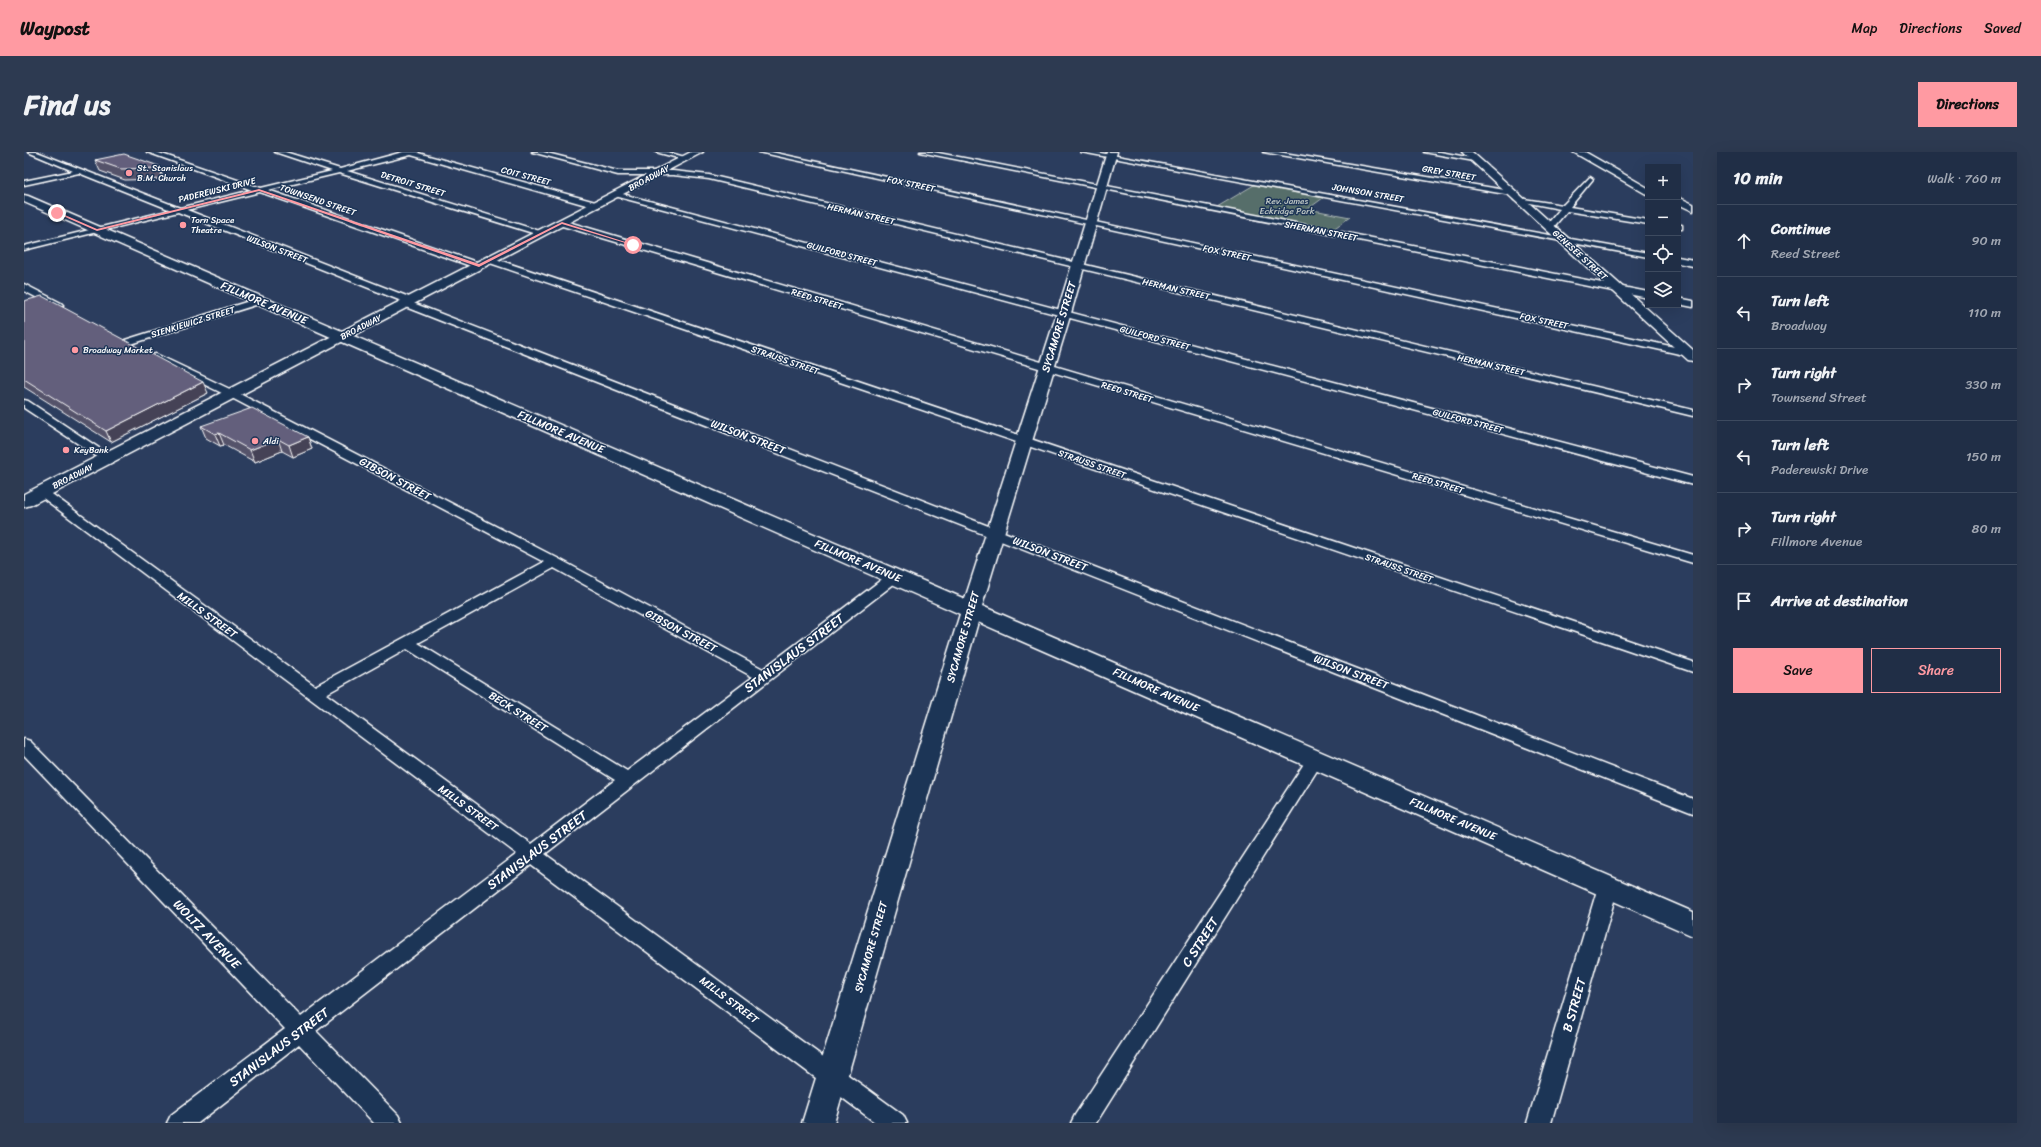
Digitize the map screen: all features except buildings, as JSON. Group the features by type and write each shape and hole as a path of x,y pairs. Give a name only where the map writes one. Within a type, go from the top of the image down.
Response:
{"main road":[{"name":"BROADWAY","path":"24,501 698,152"},
{"path":"1578,152 1645,190"},
{"path":"1596,152 1645,181"},
{"path":"1626,167 1645,181"},
{"path":"1681,202 1693,208"},
{"path":"1681,211 1693,217"}],"street":[{"name":"WILSON STREET","path":"31,152 1693,806"},
{"name":"TOWNSEND STREET","path":"150,152 479,266"},
{"path":"144,158 172,152"},
{"name":"DETROIT STREET","path":"278,152 542,233"},
{"name":"PADEREWSKI DRIVE","path":"24,248 410,152"},
{"name":"COIT STREET","path":"410,152 596,205"},
{"name":"HERMAN STREET","path":"536,152 618,172 709,177 1693,413"},
{"path":"659,152 686,158"},
{"name":"FOX STREET","path":"762,152 1691,354"},
{"name":"SHERMAN STREET","path":"923,152 1645,294"},
{"name":"JOHNSON STREET","path":"1084,152 1111,154 1645,254"},
{"name":"GREY STREET","path":"1266,152 1515,196 1566,208 1645,221"},
{"path":"1427,152 1470,156"},
{"name":"SYCAMORE STREET","path":"818,1123 971,610 1025,441 1111,154"},
{"name":"GENESEE STREET","path":"1470,156 1691,354"},
{"path":"24,183 94,168"},
{"path":"1549,227 1590,179"},
{"name":"GUILFORD STREET","path":"618,194 1693,481"},
{"name":"FILLMORE AVENUE","path":"24,198 259,302 342,336 1693,924"},
{"name":"REED STREET","path":"562,223 1693,559"},
{"name":"STRAUSS STREET","path":"490,260 1693,667"},
{"path":"1681,261 1693,263"},
{"path":"24,287 68,310"},
{"path":"36,303 48,300"},
{"name":"SIENKIEWICZ STREET","path":"124,340 259,302"},
{"path":"1681,302 1693,304"},
{"name":"GIBSON STREET","path":"124,340 232,394 554,562 764,676"},
{"path":"24,403 108,458"},
{"name":"MILLS STREET","path":"41,492 895,1123"},
{"path":"314,694 554,562"},
{"name":"STANISLAUS STREET","path":"179,1123 894,577"},
{"name":"BECK STREET","path":"408,643 628,780"},
{"name":"WOLTZ AVENUE","path":"24,745 390,1123"},
{"name":"C STREET","path":"1084,1123 1315,760"},
{"name":"B STREET","path":"1539,1123 1608,887"}],"green space":[{"name":"Rev. James Eckridge Park","path":"1254,185 1323,198 1308,209 1350,217 1332,230 1217,207"}],"place":[{"name":"St. Stanislaus B.M. Church","path":"129,173"},
{"name":"Torn Space Theatre","path":"183,225"},
{"name":"Broadway Market","path":"75,350"},
{"name":"Aldi","path":"255,441"},
{"name":"KeyBank","path":"66,450"}],"route":[{"path":"57,213 97,230 259,190 479,266 562,223 633,245"}]}
